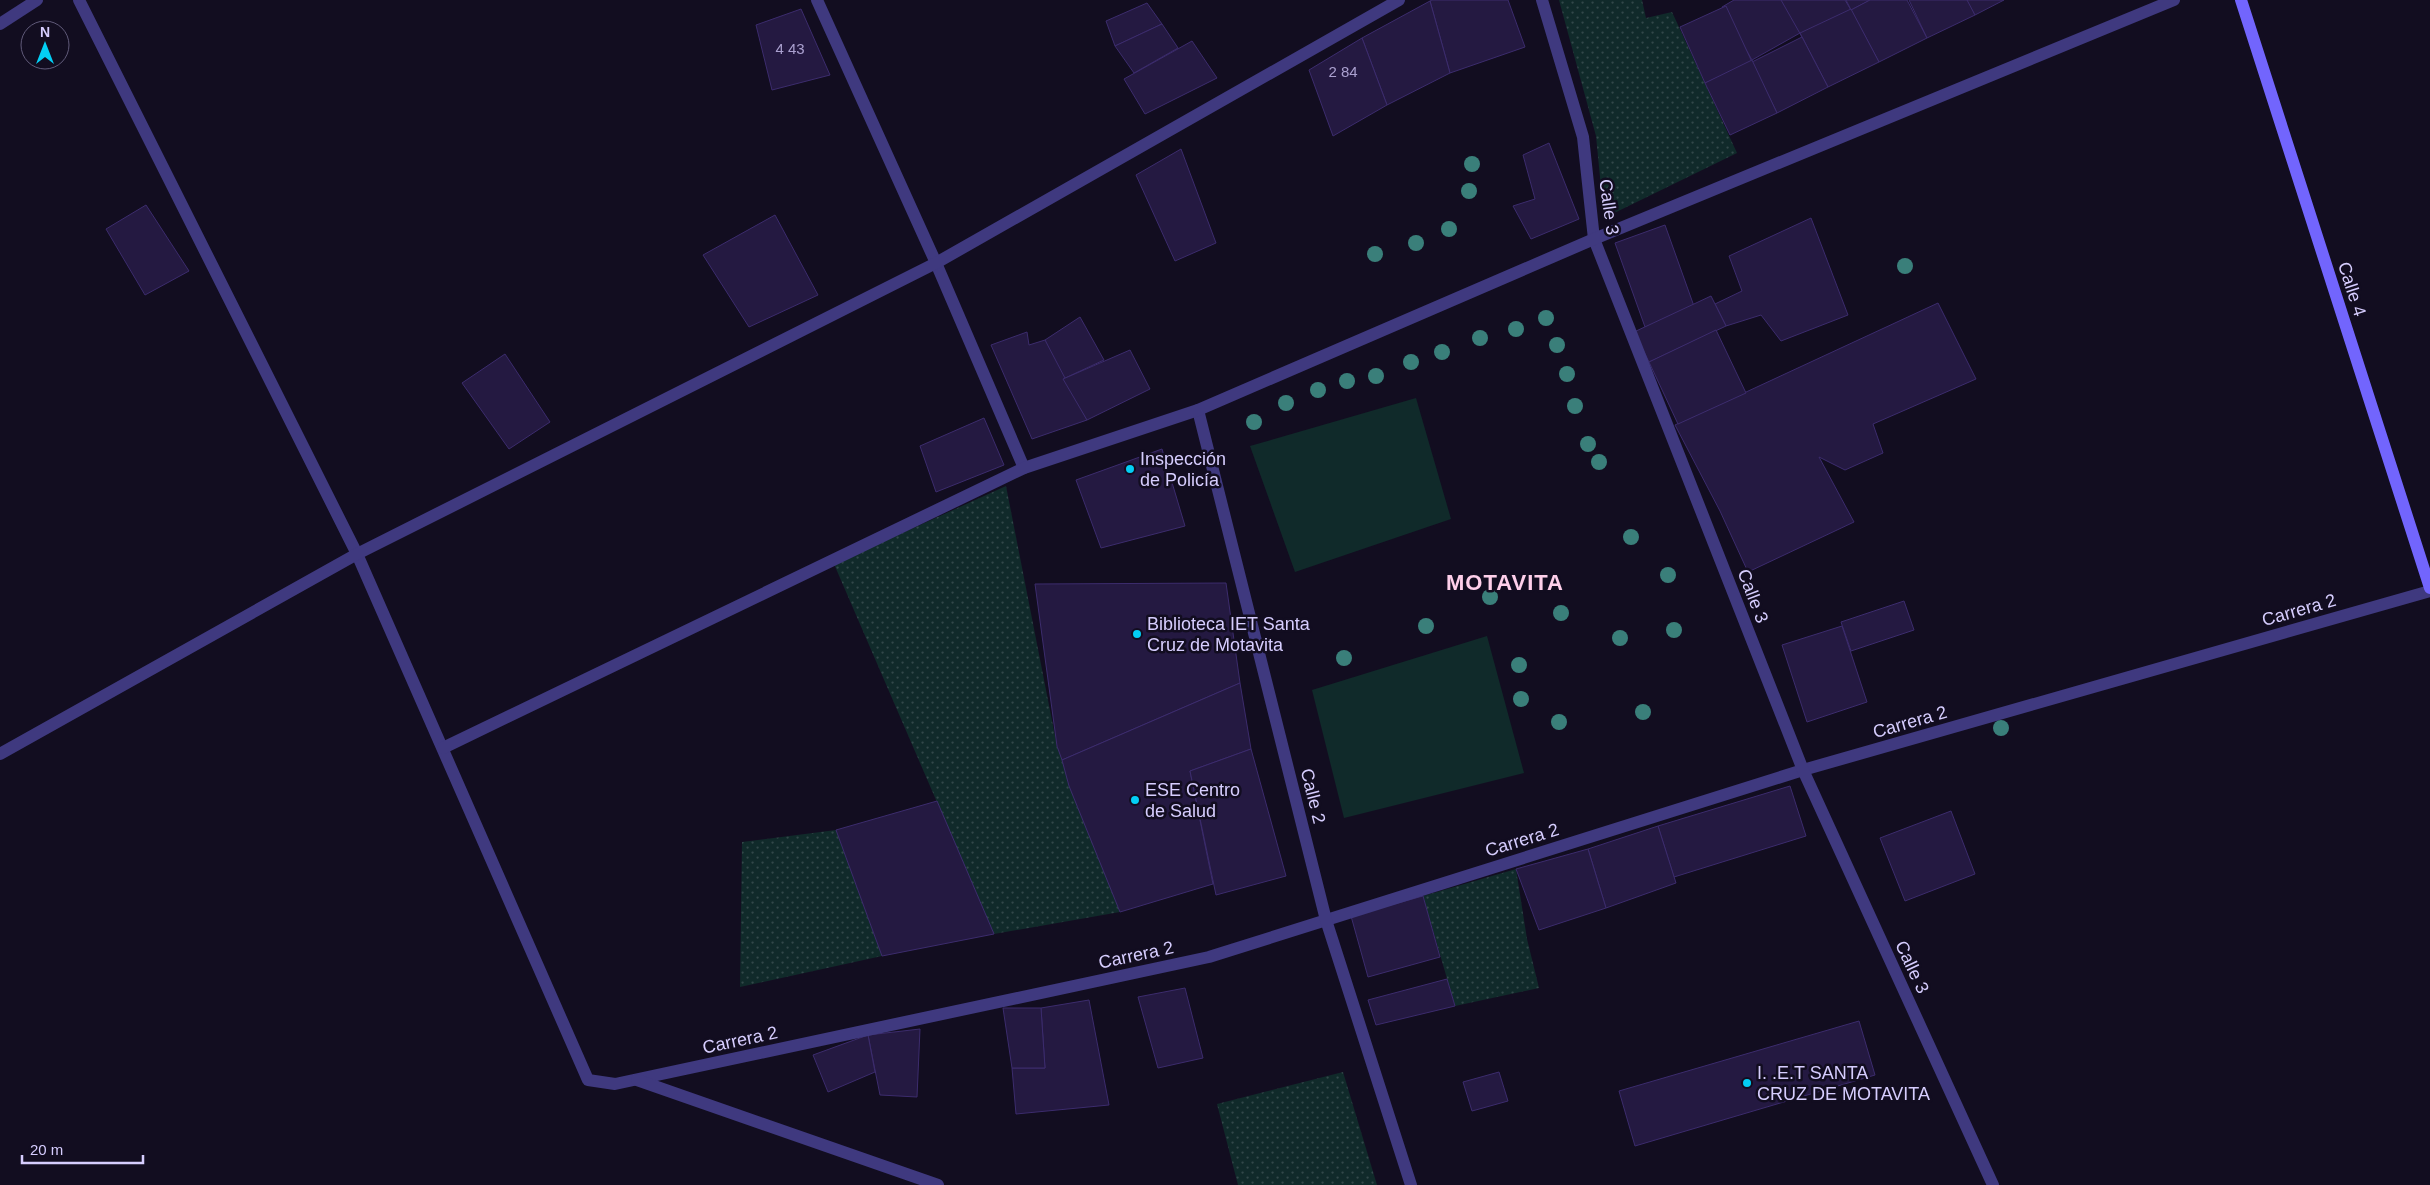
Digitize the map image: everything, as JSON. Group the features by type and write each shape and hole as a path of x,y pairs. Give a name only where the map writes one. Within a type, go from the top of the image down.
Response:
{"main road":[{"name":"Calle 4","path":"2241,0 2430,590"}],"street":[{"path":"0,24 37,0"},
{"path":"79,0 357,554 443,748 1024,468 1198,410 1594,239 2174,0"},
{"path":"817,0 936,263 1024,468"},
{"path":"0,754 357,554 936,263 1398,0"},
{"name":"Calle 3","path":"1542,0 1583,137 1594,239 1803,770 1993,1185"},
{"name":"Calle 2","path":"1198,410 1326,920 1411,1185"},
{"name":"Carrera 2","path":"443,748 588,1080 615,1084 1209,957 1803,770 2430,590"},
{"path":"637,1080 938,1185"}],"green space":[{"path":"1559,0 1642,0 1646,18 1672,12 1737,153 1604,218 1596,136"},
{"path":"1416,398 1451,519 1295,572 1250,446"},
{"path":"1006,486 1057,746 1120,912 994,934 834,564"},
{"path":"1487,636 1524,773 1344,818 1312,690"},
{"path":"836,830 882,956 740,987 742,842"},
{"path":"1516,869 1527,939 1539,988 1455,1006 1423,896"},
{"path":"1343,1072 1377,1185 1238,1185 1217,1104"}],"building":[{"path":"1508,0 1525,47 1450,73 1430,1"},
{"path":"1734,0 1782,0 1800,33 1752,60 1722,7"},
{"path":"1781,0 1845,0 1851,10 1802,37"},
{"path":"1846,0 1870,0 1851,10"},
{"path":"1870,0 1907,0 1927,38 1879,62 1851,10"},
{"path":"1909,0 1968,0 1975,15 1927,38"},
{"path":"1967,0 2004,0 1975,15"},
{"path":"1430,1 1450,73 1387,105 1362,38"},
{"path":"1147,3 1162,24 1115,46 1106,21"},
{"path":"1726,6 1752,62 1705,83 1680,27"},
{"path":"801,9 830,75 772,90 756,25"},
{"path":"1851,9 1879,62 1828,87 1800,33"},
{"path":"1162,24 1178,48 1134,73 1115,46"},
{"path":"1802,37 1828,87 1777,113 1752,62"},
{"path":"1362,38 1387,105 1333,136 1309,70"},
{"path":"1192,41 1217,78 1145,114 1124,79"},
{"path":"1752,60 1777,113 1730,135 1705,83"},
{"path":"1549,143 1579,219 1531,239 1513,206 1535,199 1523,155"},
{"path":"1181,149 1216,243 1175,261 1136,175"},
{"path":"146,205 189,271 145,295 106,229"},
{"path":"775,215 818,295 749,327 703,255"},
{"path":"1811,218 1848,315 1781,341 1761,315 1726,326 1715,304 1742,291 1729,256"},
{"path":"1665,225 1695,309 1645,327 1615,243"},
{"path":"1711,296 1726,326 1649,362 1634,332"},
{"path":"1938,303 1976,379 1873,424 1883,453 1845,470 1819,457 1854,522 1748,572 1720,511 1675,425"},
{"path":"1080,317 1104,360 1063,379 1045,340"},
{"path":"1716,330 1746,393 1678,424 1649,362"},
{"path":"1027,332 1029,345 1045,340 1087,420 1032,439 991,345"},
{"path":"1130,350 1150,389 1087,420 1063,379"},
{"path":"505,354 550,422 509,449 462,383"},
{"path":"984,418 1004,465 936,492 920,446"},
{"path":"1162,449 1185,526 1101,548 1076,480"},
{"name":"Biblioteca IET Santa Cruz de Motavita","path":"1226,583 1240,683 1062,760 1057,746 1035,584"},
{"path":"1904,601 1914,630 1851,651 1841,622"},
{"path":"1842,626 1867,702 1807,722 1782,645"},
{"name":"ESE Centro de Salud","path":"1240,683 1251,749 1190,771 1213,884 1120,912 1069,786 1062,760"},
{"path":"1251,749 1286,876 1216,895 1190,771"},
{"path":"1790,786 1806,836 1674,877 1658,826"},
{"path":"937,801 994,934 882,956 836,830"},
{"path":"1951,811 1975,874 1905,901 1880,838"},
{"path":"1658,826 1676,883 1606,908 1588,849"},
{"path":"1588,849 1606,908 1539,930 1516,869"},
{"path":"1423,896 1440,957 1368,977 1351,916"},
{"path":"1447,979 1455,1006 1376,1025 1368,1000"},
{"path":"1185,988 1203,1058 1158,1068 1138,997"},
{"path":"1089,1000 1109,1105 1016,1114 1012,1068 1045,1068 1041,1008"},
{"path":"1003,1008 1041,1008 1045,1068 1012,1068"},
{"name":"I. .E.T SANTA CRUZ DE MOTAVITA","path":"1859,1021 1875,1075 1635,1146 1619,1091"},
{"path":"920,1029 917,1097 880,1095 868,1035"},
{"path":"868,1035 875,1072 828,1092 813,1055"},
{"path":"1499,1072 1508,1101 1472,1111 1463,1082"}],"place":[{"name":"Inspección de Policía","path":"1130,469"},
{"name":"Biblioteca IET Santa Cruz de Motavita","path":"1137,634"},
{"name":"ESE Centro de Salud","path":"1135,800"},
{"name":"I. .E.T SANTA CRUZ DE MOTAVITA","path":"1747,1083"}],"district":[{"name":"MOTAVITA","path":"1505,582"}]}
